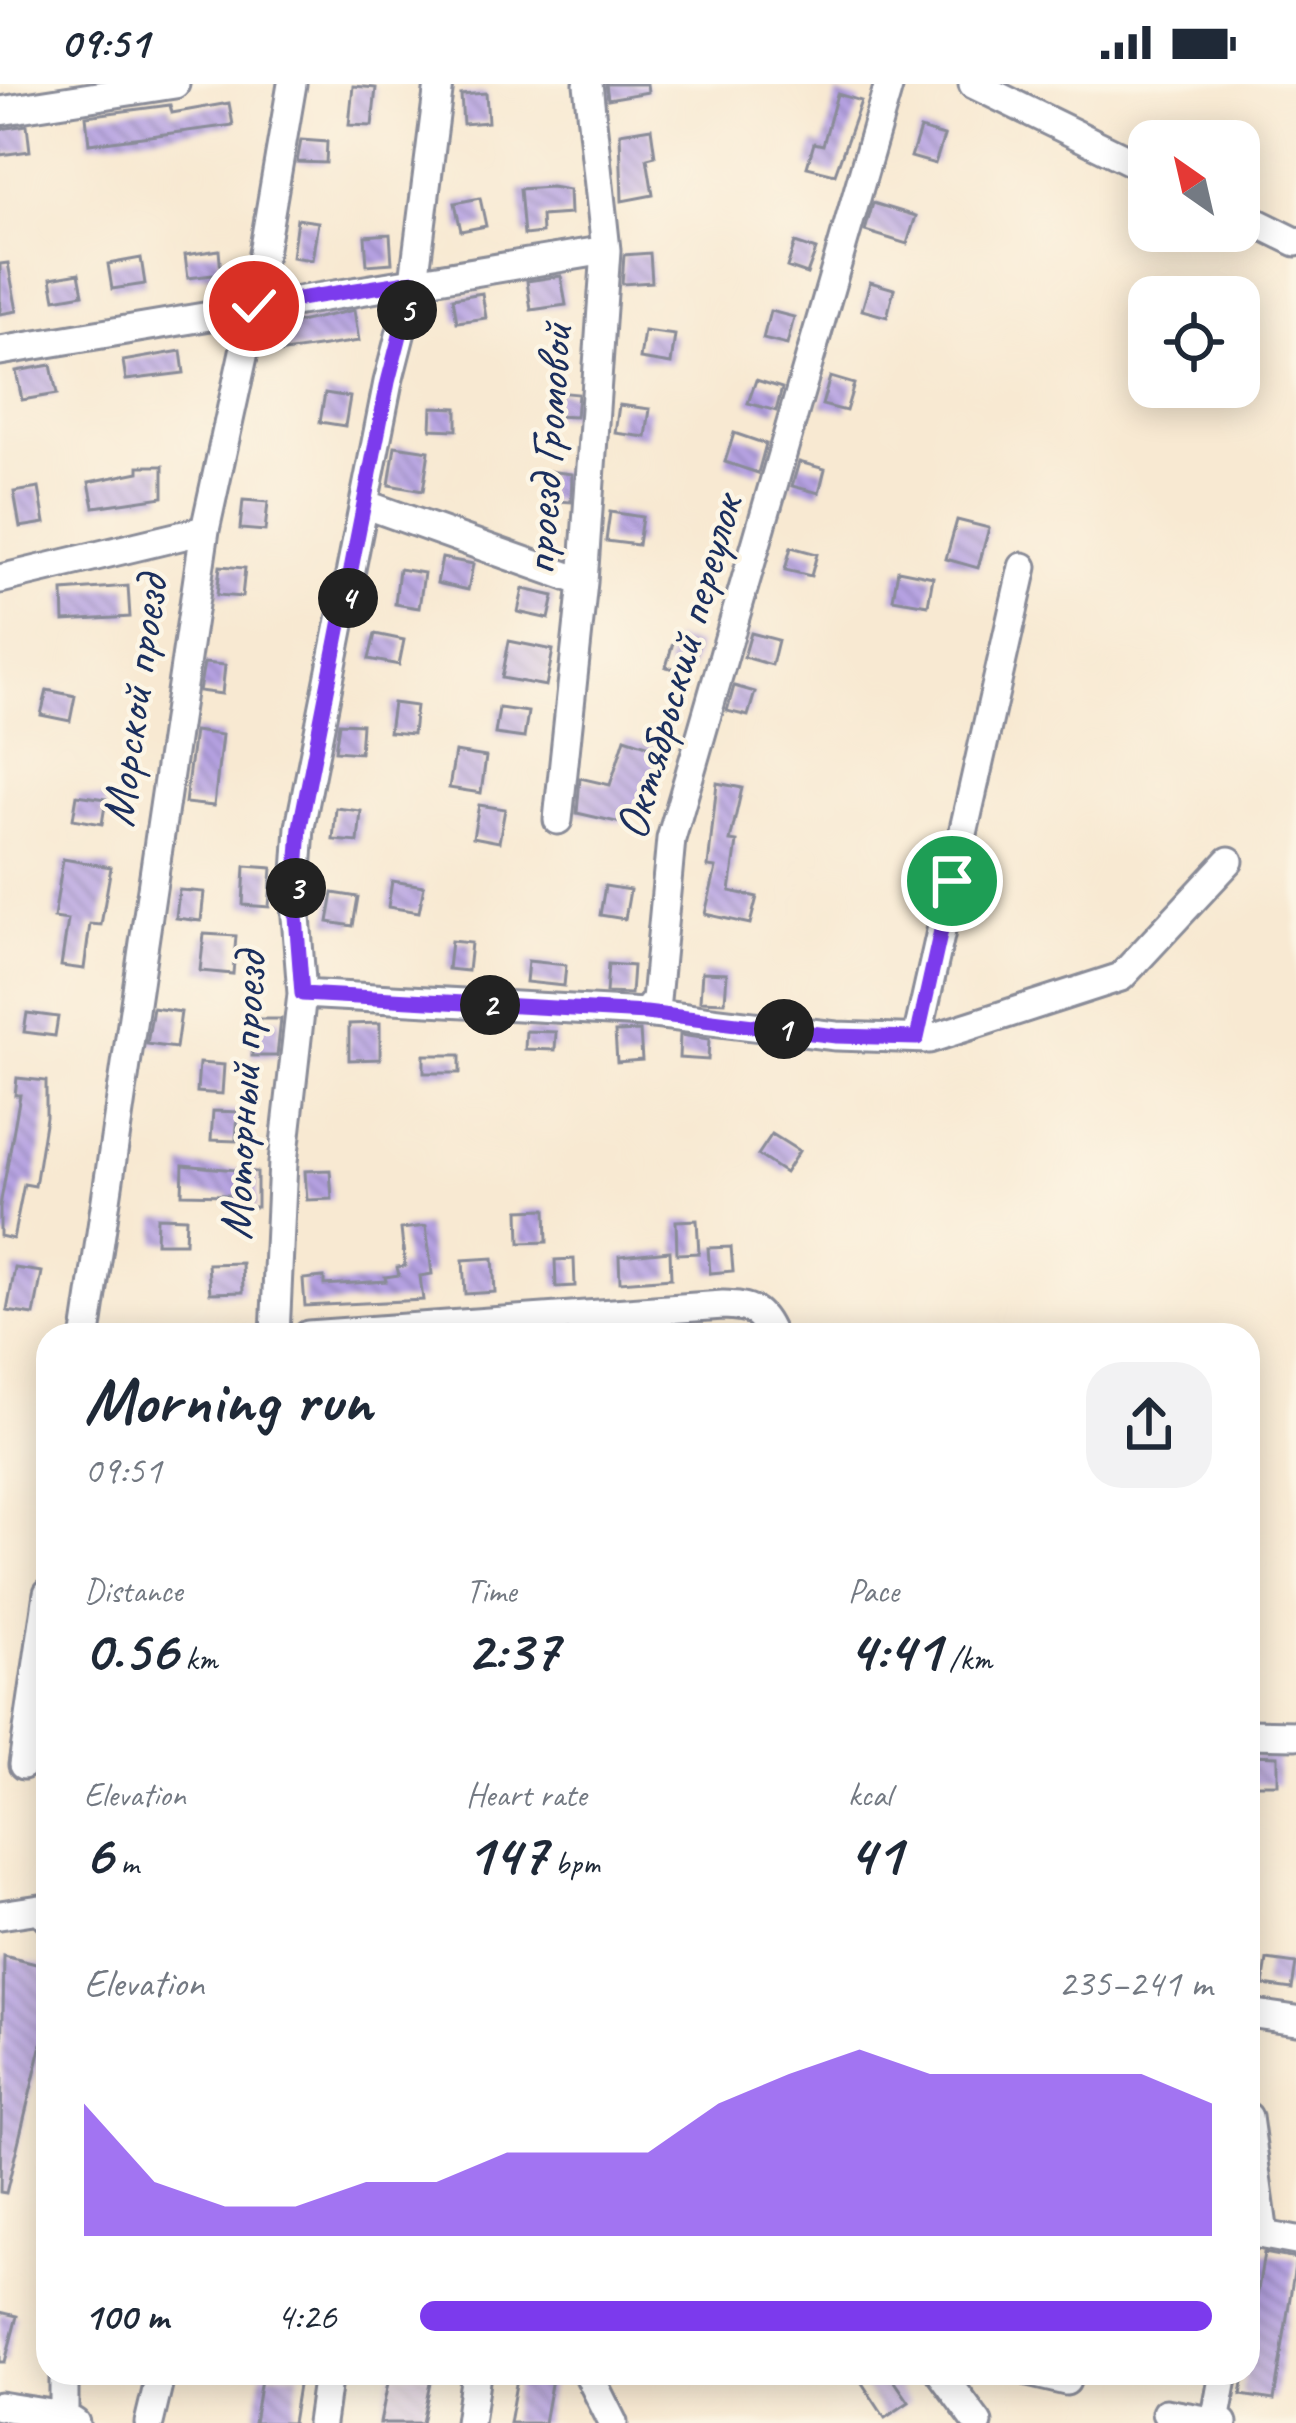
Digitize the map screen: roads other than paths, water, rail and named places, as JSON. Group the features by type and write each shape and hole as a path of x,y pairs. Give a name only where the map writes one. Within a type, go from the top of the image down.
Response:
{"street":[{"path":"0,111 175,84"},
{"name":"Морской проезд","path":"88,1323 205,530 254,306 292,84"},
{"name":"Моторный проезд","path":"276,1323 283,1162 302,994 295,903 300,827 368,505 388,382 414,281 439,84"},
{"name":"проезд Громовой","path":"558,820 583,582 606,250 588,84"},
{"name":"Октябрьский переулок","path":"646,1013 656,1000 670,838 889,84"},
{"path":"973,84 1128,160"},
{"path":"1260,224 1296,242"},
{"path":"0,351 606,250"},
{"path":"368,505 583,582"},
{"path":"0,579 205,530"},
{"path":"917,1038 1023,567"},
{"path":"302,994 646,1013 836,1036 917,1038 1121,977 1229,861"},
{"path":"474,1323 724,1305 748,1306 763,1315 766,1323"},
{"path":"24,1760 36,1676"},
{"path":"1260,1734 1296,1735"},
{"path":"0,1915 36,1910"},
{"path":"1260,2015 1296,2020"},
{"path":"1260,2235 1296,2241"},
{"path":"0,2406 69,2420 65,2385"},
{"path":"149,2423 158,2385"},
{"path":"321,2423 326,2385"},
{"path":"469,2423 474,2385"},
{"path":"594,2385 613,2423"},
{"path":"950,2385 977,2423"},
{"path":"1166,2413 1219,2422 1223,2385"}]}
